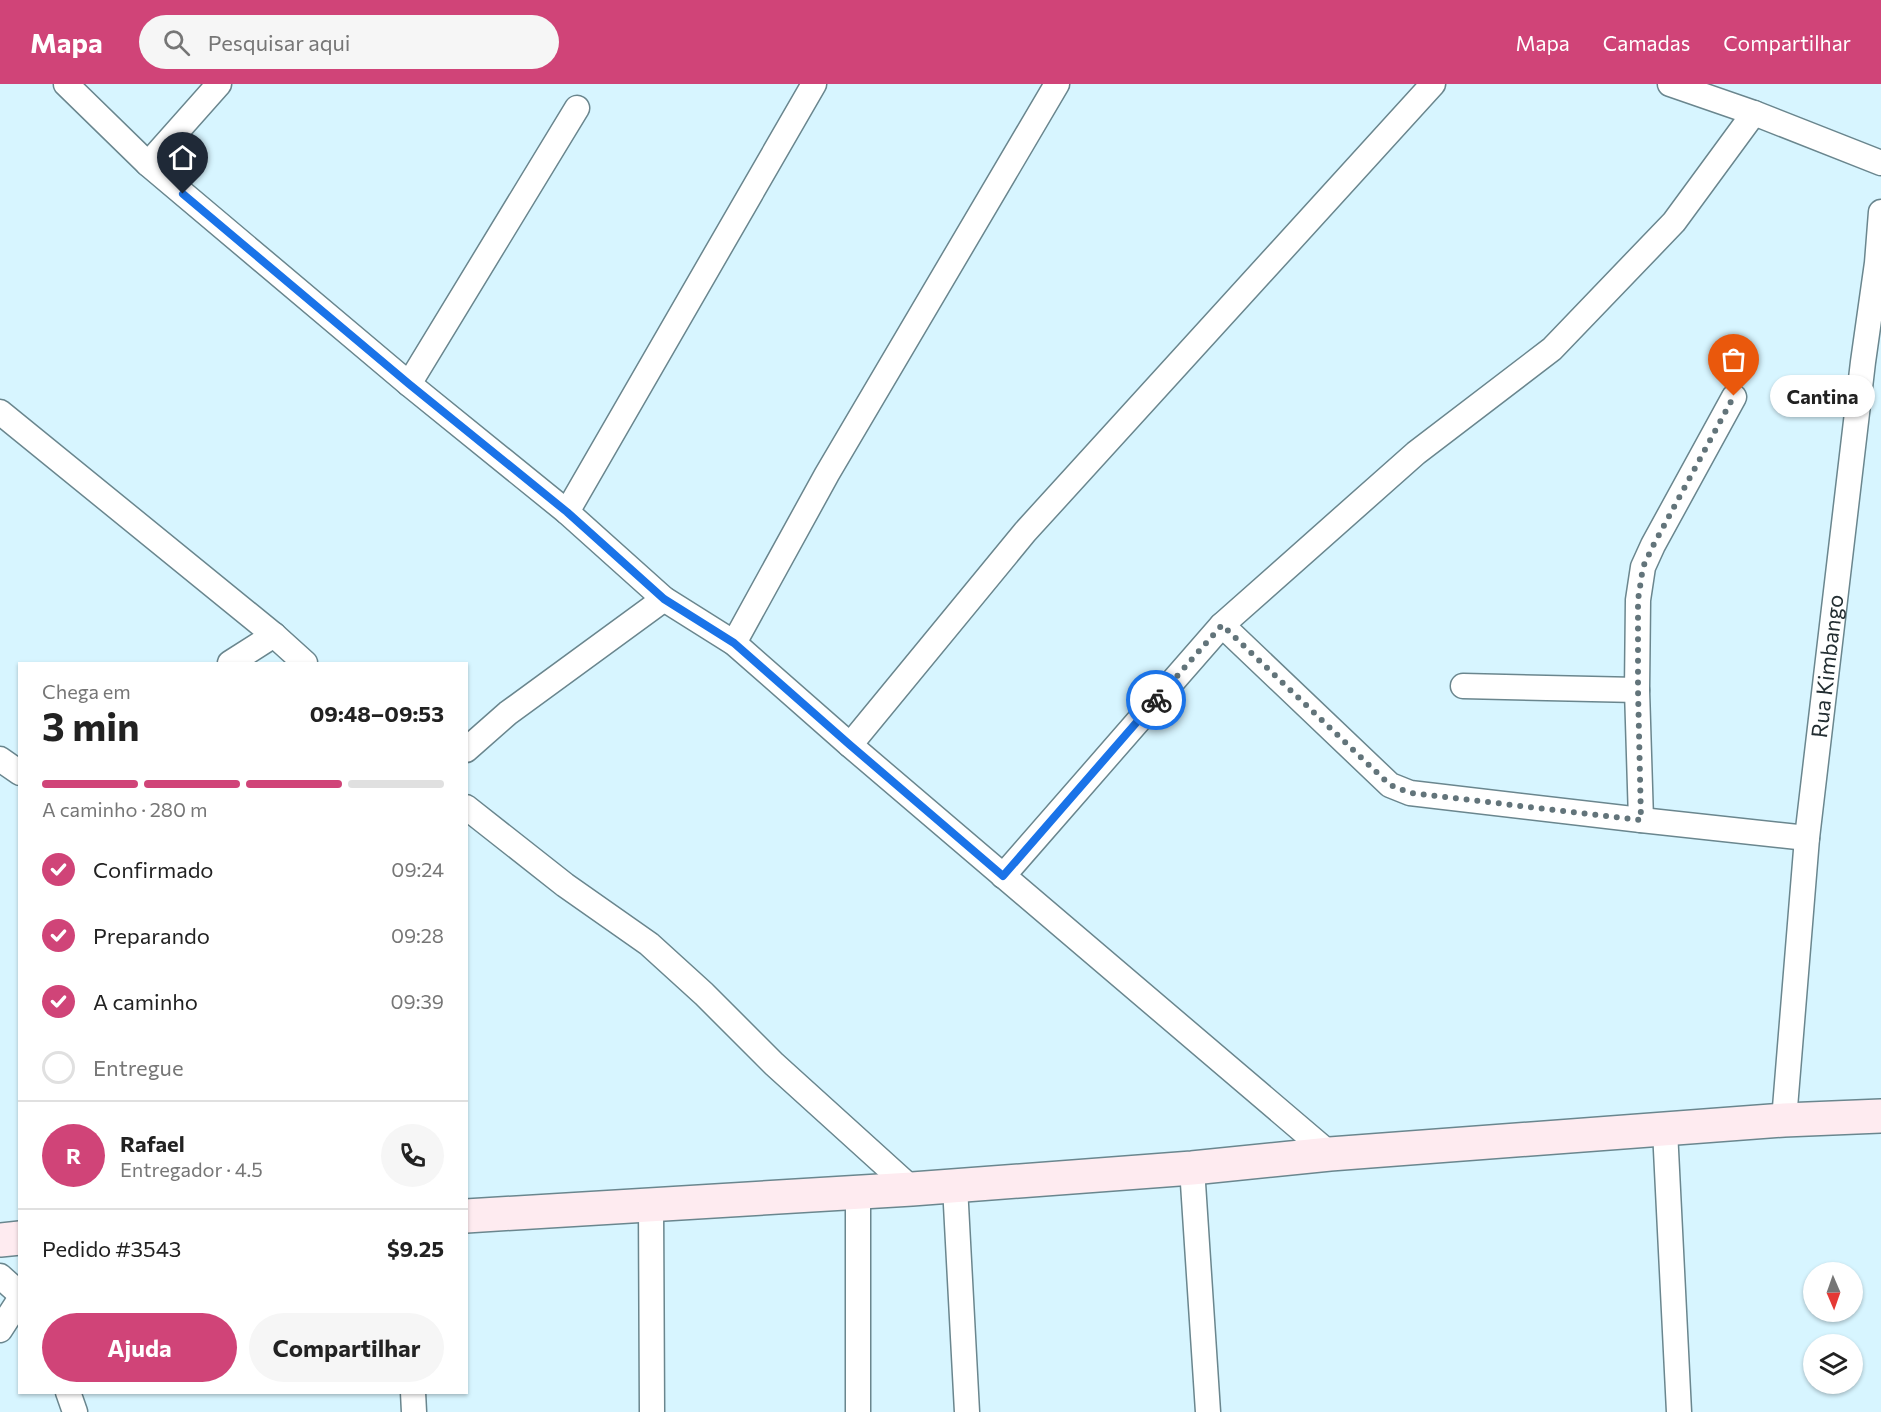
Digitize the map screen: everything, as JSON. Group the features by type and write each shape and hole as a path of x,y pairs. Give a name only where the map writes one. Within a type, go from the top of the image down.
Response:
{"street":[{"path":"66,84 148,164 409,384 567,512 664,599 734,643 850,745 1330,1154"},
{"path":"148,164 219,84"},
{"path":"567,512 814,84"},
{"path":"734,643 827,474 1057,84"},
{"path":"850,745 1025,532 1433,84"},
{"path":"1670,84 1754,113 1881,163"},
{"path":"409,384 577,108"},
{"path":"1003,876 1222,625 1416,453 1552,349 1674,222 1754,113"},
{"name":"Rua Kimbango","path":"1784,1120 1807,838 1872,364 1876,263 1881,212"},
{"path":"1641,820 1638,600 1643,567 1734,396"},
{"path":"0,412 274,635 304,662"},
{"path":"468,748 508,713 664,599"},
{"path":"1222,625 1390,785 1410,793 1807,838"},
{"path":"232,662 274,635"},
{"path":"1462,686 1638,690"},
{"path":"0,759 18,772"},
{"path":"468,809 565,885 649,944 704,994 774,1064 912,1189"},
{"path":"468,1216 858,1193 1192,1168 1330,1154 1784,1120 1881,1116"},
{"path":"1665,1130 1679,1412"},
{"path":"1192,1168 1208,1412"},
{"path":"955,1186 967,1412"},
{"path":"858,1193 858,1412"},
{"path":"651,1204 652,1412"},
{"path":"0,1240 18,1238"},
{"path":"0,1276 18,1292"},
{"path":"0,1330 18,1302"},
{"path":"69,1394 75,1412"},
{"path":"413,1394 414,1412"}],"way so far":[{"path":"1156,700 1222,625 1390,785 1410,793 1641,820 1638,600 1643,567 1734,396"}],"place":[{"name":"Cantina","path":"1734,396"}],"route":[{"path":"183,194 409,384 567,512 664,599 734,643 1003,876 1156,700"}]}
